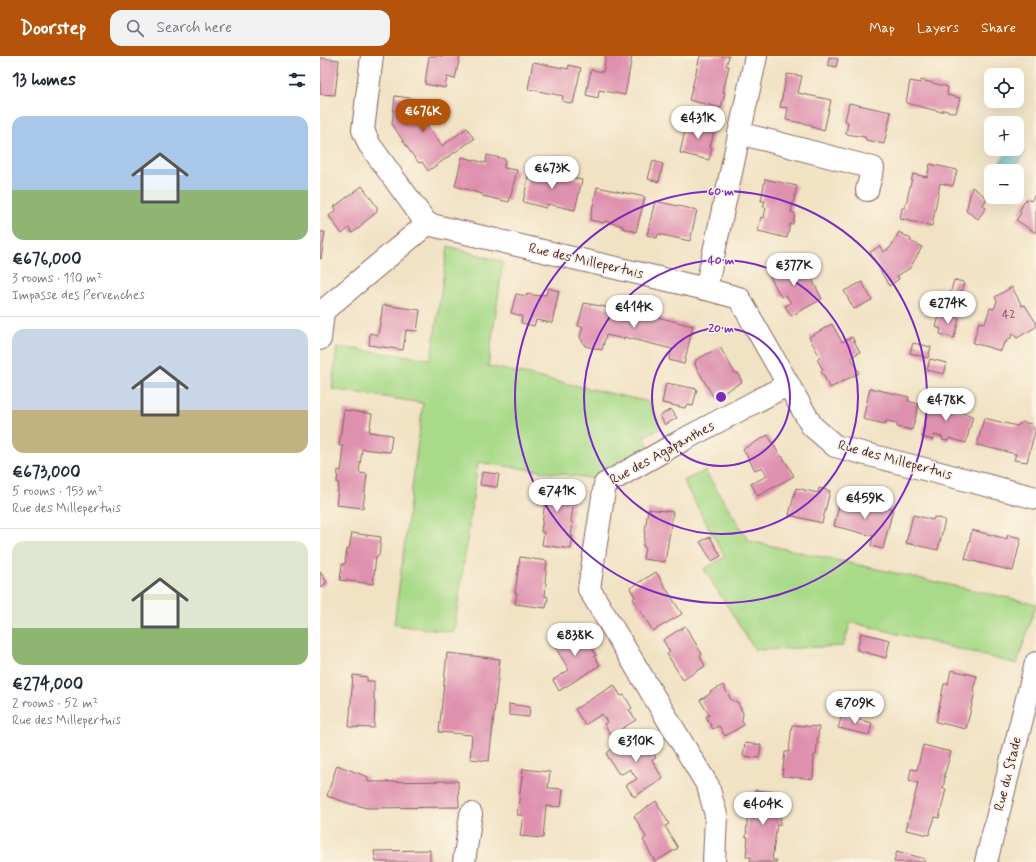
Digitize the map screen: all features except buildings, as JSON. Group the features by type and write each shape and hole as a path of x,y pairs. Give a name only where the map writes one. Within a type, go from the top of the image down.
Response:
{"street":[{"path":"320,339 322,311 427,224 369,144 363,130 372,56"},
{"path":"706,289 756,56"},
{"path":"740,133 872,168 867,190"},
{"name":"Rue des Millepertuis","path":"427,224 739,298 787,385 812,426 835,446 1036,498"},
{"name":"Rue des Agapanthes","path":"714,862 716,815 708,786 589,589 605,484 681,441 787,385"},
{"name":"Rue du Stade","path":"986,862 1036,663"},
{"path":"464,862 471,814"}],"green space":[{"path":"448,246 503,262 488,366 649,402 662,428 644,436 651,450 596,479 478,462 454,632 394,625 423,403 332,389 337,347 431,359"},
{"path":"705,471 749,541 1036,604 1017,664 851,622 843,646 755,650 704,569 725,557 683,481"}],"water":[{"path":"1004,156 1023,156 1018,164 999,164"}]}
